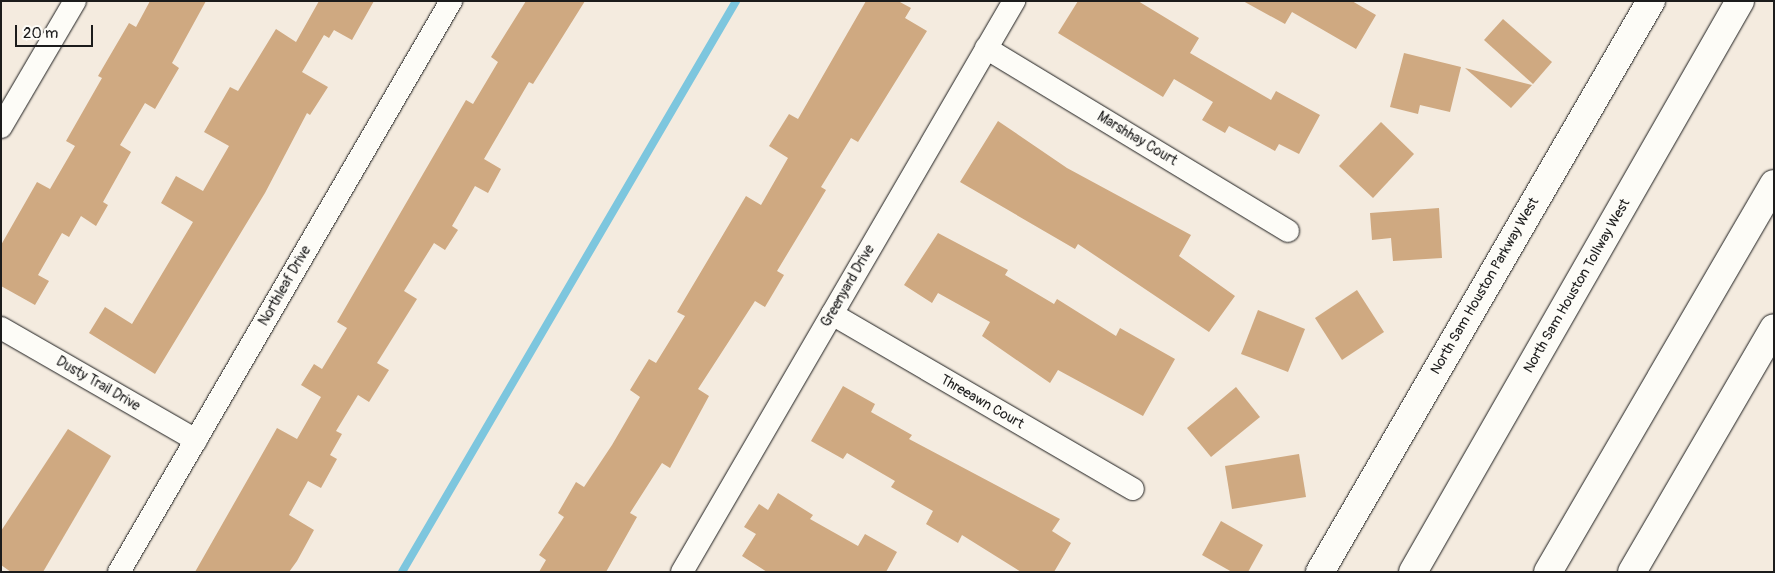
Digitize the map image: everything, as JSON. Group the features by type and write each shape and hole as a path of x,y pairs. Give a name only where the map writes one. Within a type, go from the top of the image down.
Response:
{"main road":[{"name":"North Sam Houston Parkway West","path":"1320,572 1650,1"},
{"name":"North Sam Houston Tollway West","path":"1414,572 1740,1"},
{"path":"1548,572 1774,184"},
{"path":"1632,572 1774,328"}],"street":[{"path":"1,127 75,1"},
{"name":"Northleaf Drive","path":"119,572 451,1"},
{"name":"Greenyard Drive","path":"682,572 1014,1"},
{"name":"Marshhay Court","path":"986,48 1288,231"},
{"name":"Threeawn Court","path":"832,314 1133,489"},
{"name":"Dusty Trail Drive","path":"1,328 196,440"}],"building":[{"path":"150,1 206,1 172,63 179,68 155,109 145,103 120,145 131,152 103,202 108,205 96,226 81,216 69,237 62,233 38,275 49,281 35,305 1,286 1,245 37,182 50,189 75,146 66,141 102,78 98,76 129,23 136,27"},
{"path":"319,1 374,1 352,40 334,30 329,38 324,35 302,72 328,87 310,115 307,113 265,193 155,374 89,333 105,307 132,324 193,222 161,203 176,176 203,191 229,146 204,132 230,87 238,91 276,29 296,42"},
{"path":"526,1 585,1 533,84 529,82 484,159 501,169 488,193 475,186 452,226 458,230 445,250 434,243 404,291 417,299 377,363 389,370 369,402 358,395 336,431 342,434 330,455 337,459 321,488 308,481 289,515 314,530 297,561 289,572 195,572 277,428 297,439 321,397 301,385 314,364 322,369 347,328 337,322 466,100 473,104 498,62 491,57"},
{"path":"866,1 898,1 911,8 905,18 927,31 858,142 851,138 821,187 826,190 777,271 784,275 765,307 755,301 698,389 709,396 670,468 662,463 630,513 637,517 606,572 539,572 546,560 539,555 564,517 558,513 576,482 584,487 612,445 640,397 630,390 649,359 656,363 685,316 677,312 746,196 761,205 788,158 769,146 789,114 798,119"},
{"path":"1078,1 1138,1 1199,38 1190,53 1271,100 1276,91 1320,115 1299,154 1279,144 1275,151 1229,126 1225,133 1202,120 1213,102 1174,79 1163,97 1058,33"},
{"path":"1243,1 1352,1 1376,15 1356,49 1292,12 1285,24"},
{"path":"1503,19 1552,62 1533,84 1484,40"},
{"path":"1404,53 1461,67 1450,112 1420,105 1418,114 1390,107"},
{"path":"1465,68 1532,85 1511,108"},
{"path":"998,121 1067,168 1191,235 1179,256 1235,296 1209,332 1078,244 1075,249 960,182"},
{"path":"1381,122 1414,154 1373,198 1339,166"},
{"path":"1439,208 1442,258 1393,261 1391,238 1372,240 1370,213"},
{"path":"938,233 1008,270 1005,275 1054,304 1057,299 1116,336 1120,328 1175,359 1143,416 1058,370 1050,383 982,336 990,322 938,293 932,303 904,285"},
{"path":"1357,290 1384,332 1342,360 1315,318"},
{"path":"1258,310 1305,329 1288,372 1241,354"},
{"path":"843,386 875,404 871,412 912,435 909,439 1060,519 1052,531 1071,543 1054,572 1021,572 962,535 958,543 926,524 933,511 891,487 895,481 847,453 843,459 811,441"},
{"path":"1236,387 1260,417 1211,457 1187,428"},
{"path":"68,429 111,456 43,572 11,572 1,565 1,531"},
{"path":"1299,454 1306,497 1232,509 1225,466"},
{"path":"778,493 813,515 810,519 858,546 865,534 897,552 886,572 767,572 742,556 756,534 744,527 759,504 768,510"},
{"path":"1221,521 1263,545 1248,572 1232,572 1202,555"}],"waterway":[{"path":"402,572 736,1"}]}
